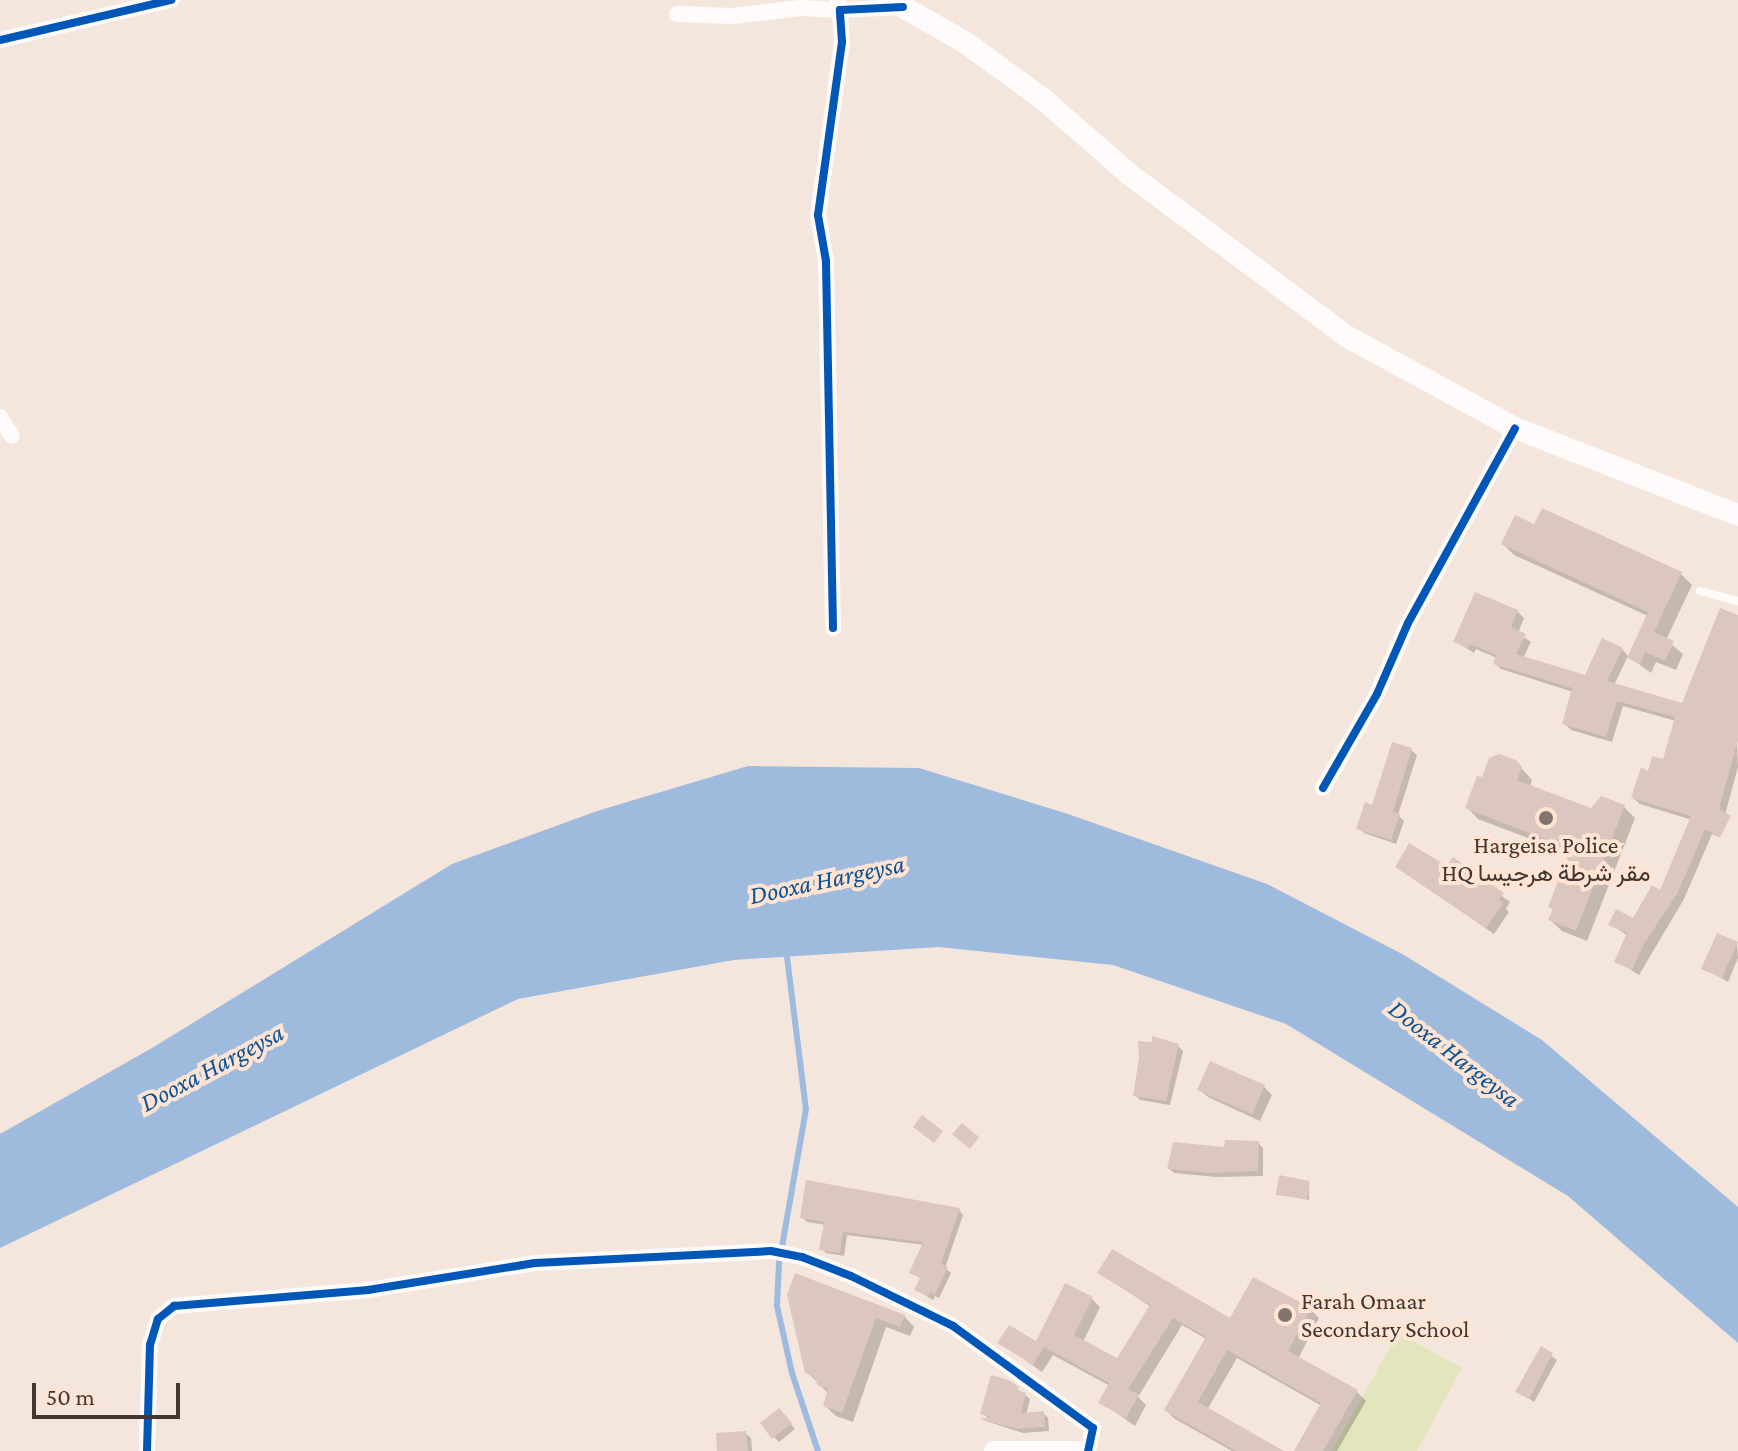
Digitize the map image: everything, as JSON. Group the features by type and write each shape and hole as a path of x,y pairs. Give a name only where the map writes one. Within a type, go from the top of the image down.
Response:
{"main road":[{"path":"902,4 966,43 1030,89 1129,174 1346,336 1515,428 1738,515"}],"street":[{"path":"0,40 171,0"},
{"path":"677,14 733,16 839,5 902,4"},
{"path":"833,628 826,261 818,215 842,42 839,5"},
{"path":"0,417 12,436"},
{"path":"1323,788 1377,694 1408,623 1515,428"},
{"path":"147,1451 150,1345 158,1319 174,1306 368,1290 535,1263 771,1251 802,1257 851,1276 953,1326 1093,1428 1088,1451"},
{"path":"994,1451 1079,1451"}],"lane":[{"path":"1700,591 1738,601"}],"green space":[{"path":"1398,1333 1462,1368 1417,1451 1332,1451"}],"water":[{"name":"Dooxa Hargeysa","path":"748,766 919,768 1068,814 1267,884 1404,955 1542,1040 1738,1207 1738,1343 1568,1196 1286,1024 1113,965 939,947 734,960 518,999 0,1248 0,1134 152,1048 452,864 597,811"}],"building":[{"path":"1542,508 1682,572 1654,632 1674,641 1665,661 1645,652 1640,664 1627,658 1648,612 1501,544 1515,515 1534,524"},
{"path":"1475,592 1518,610 1511,627 1526,634 1516,654 1585,675 1602,638 1623,648 1607,681 1682,703 1720,608 1738,615 1738,740 1719,809 1731,816 1720,837 1705,829 1678,892 1644,944 1632,970 1614,962 1627,933 1608,925 1616,909 1633,918 1652,885 1660,890 1691,816 1631,798 1641,767 1648,771 1652,756 1663,759 1675,717 1617,701 1606,737 1562,724 1572,688 1493,664 1496,655 1470,644 1468,648 1453,642"},
{"path":"1392,742 1412,748 1393,812 1400,814 1391,840 1356,829 1365,802 1372,805"},
{"path":"1499,754 1516,760 1522,767 1517,780 1591,808 1601,796 1625,805 1576,931 1548,920 1553,909 1548,907 1570,849 1465,808 1477,776 1482,777 1489,758"},
{"path":"1409,843 1447,866 1453,857 1504,893 1499,900 1503,903 1486,928 1395,867"},
{"path":"1717,933 1738,942 1722,978 1701,969"},
{"path":"1152,1036 1179,1044 1166,1101 1133,1096 1139,1058 1138,1041 1152,1042"},
{"path":"1210,1061 1265,1085 1252,1114 1197,1090"},
{"path":"922,1115 943,1131 934,1143 913,1127"},
{"path":"962,1123 979,1137 970,1149 952,1134"},
{"path":"1225,1140 1259,1141 1258,1171 1210,1173 1167,1169 1173,1142 1224,1147"},
{"path":"1279,1175 1310,1181 1307,1199 1276,1195"},
{"path":"806,1180 960,1208 941,1264 948,1267 935,1295 930,1292 928,1296 914,1290 920,1278 909,1273 923,1242 843,1232 840,1253 819,1250 824,1222 800,1218"},
{"path":"1112,1249 1230,1318 1253,1277 1311,1308 1288,1351 1358,1390 1323,1451 1294,1451 1321,1403 1227,1350 1198,1402 1284,1451 1236,1451 1164,1410 1206,1337 1173,1318 1128,1389 1139,1395 1126,1418 1098,1403 1109,1383 1044,1347 1033,1365 997,1343 1009,1325 1036,1341 1065,1283 1093,1297 1074,1335 1117,1358 1150,1305 1097,1273"},
{"path":"795,1273 905,1315 900,1327 876,1318 842,1413 823,1406 828,1388 818,1386 814,1377 805,1373 787,1295"},
{"path":"1541,1346 1553,1353 1529,1399 1515,1392"},
{"path":"991,1375 1009,1380 1019,1387 1017,1390 1026,1393 1021,1413 1044,1411 1045,1427 1018,1429 979,1419 991,1417 980,1414"},
{"path":"779,1408 792,1423 772,1439 760,1423"},
{"path":"746,1431 748,1451 717,1451 716,1433"}],"waterway":[{"path":"786,949 806,1109 779,1263 777,1306 792,1373 818,1451"}],"cycle path":[{"path":"0,40 171,0"},
{"path":"833,628 826,261 818,215 842,42 840,10 903,7"},
{"path":"1323,788 1377,694 1408,623 1515,428"},
{"path":"147,1451 150,1345 158,1319 174,1306 368,1290 535,1263 771,1251 802,1257 851,1276 953,1326 1093,1428 1088,1451"}],"place":[{"name":"Hargeisa Police HQ مقر شرطة هرجيسا","path":"1546,818"},
{"name":"Farah Omaar Secondary School","path":"1285,1315"}]}
